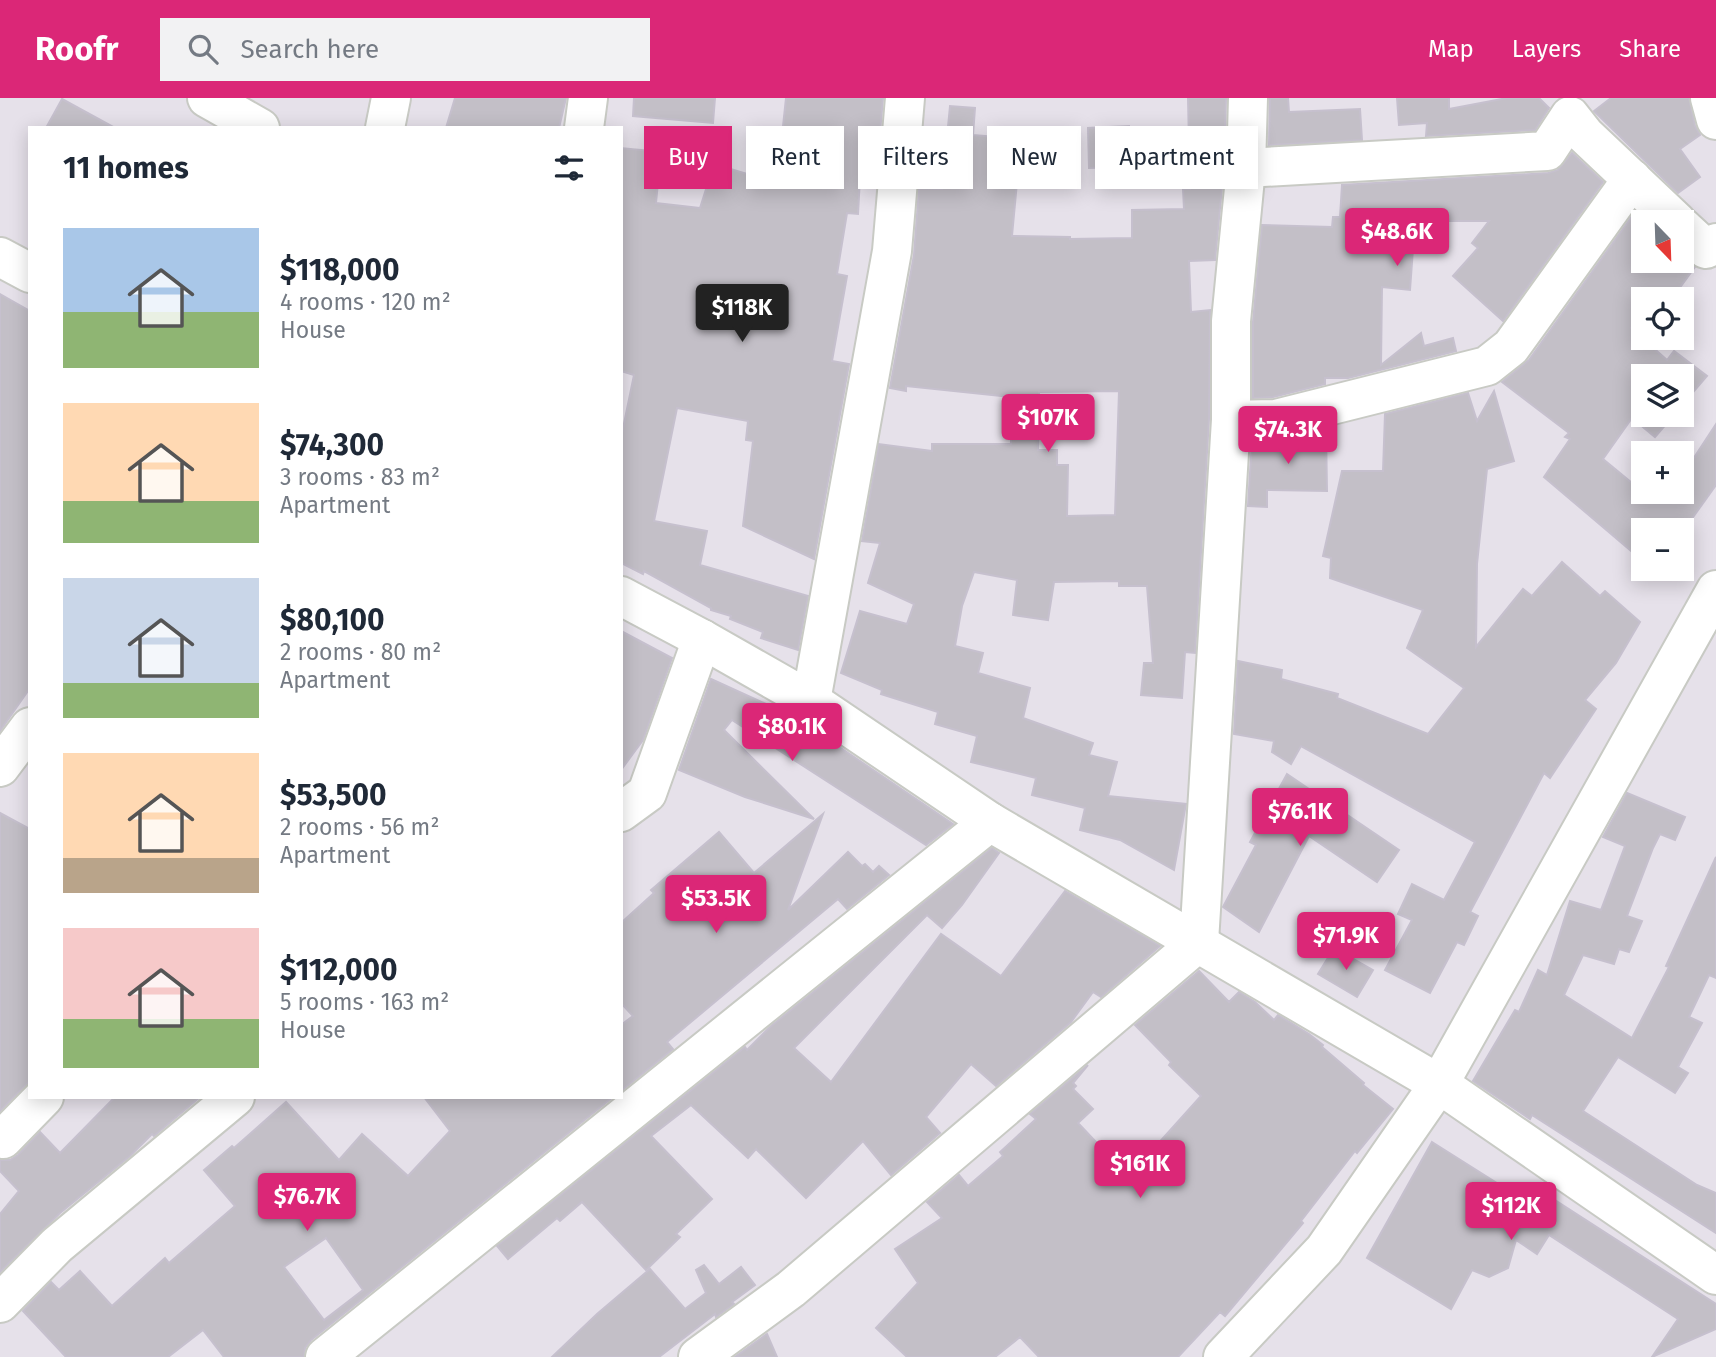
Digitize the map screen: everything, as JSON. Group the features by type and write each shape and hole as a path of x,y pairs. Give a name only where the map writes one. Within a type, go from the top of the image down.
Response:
{"street":[{"path":"207,98 256,126"},
{"path":"385,126 391,98"},
{"path":"584,126 588,98"},
{"path":"811,701 892,251 905,98"},
{"path":"1247,126 1248,98"},
{"path":"1710,98 1716,120"},
{"path":"1258,167 1547,151 1570,116 1585,135 1664,210"},
{"path":"1231,420 1276,419 1487,366 1511,347 1632,179"},
{"path":"698,1357 792,1289 1199,942 1231,420 1231,321 1244,189"},
{"path":"0,257 28,272"},
{"path":"1223,1357 1324,1250 1439,1084 1716,590"},
{"path":"623,597 811,701 990,822 1439,1084 1716,1275"},
{"path":"623,811 647,793 702,639"},
{"path":"0,766 28,730"},
{"path":"325,1357 990,822"},
{"path":"3,1139 42,1099"},
{"path":"0,1303 57,1245 233,1099"}],"building":[{"path":"455,98 566,98 559,126 447,126"},
{"path":"634,98 715,98 713,123 633,116"},
{"path":"786,98 883,98 881,126 858,126 858,214 847,213 837,274 847,276 832,361 849,364 814,559 743,526 753,441 746,440 748,421 677,408 654,521 707,531 700,565 808,596 798,650 761,638 763,632 730,619 731,616 711,610 644,571 643,574 623,564 623,428 634,375 623,372 623,148 644,150 644,189 657,189 656,203 700,208 706,189 732,189 732,169 746,174 746,189 844,189 844,126 783,126"},
{"path":"1188,98 1226,98 1225,126 1189,126"},
{"path":"1270,98 1288,98 1289,112 1360,109 1362,140 1269,145"},
{"path":"1397,98 1449,98 1449,109 1507,98 1539,98 1549,108 1535,130 1426,136 1427,123 1399,125"},
{"path":"1611,98 1689,98 1695,126 1700,135 1680,149 1700,177 1678,193 1594,111"},
{"path":"62,99 111,126 47,126"},
{"path":"950,106 975,108 973,135 973,126 948,126"},
{"path":"1088,128 1095,128 1095,168 1089,168"},
{"path":"973,135 987,136 987,189 1016,189 1012,236 1132,238 1132,210 1184,209 1183,189 1222,189 1215,260 1189,261 1191,312 1210,310 1209,419 1195,653 1185,652 1182,698 1141,695 1144,663 1153,663 1147,586 1119,586 1119,581 1054,582 1048,620 1013,615 1017,580 974,572 962,606 955,646 983,653 978,673 1030,688 1023,718 1093,743 1089,755 1117,762 1108,796 1186,804 1174,870 1120,840 1080,830 1085,808 1032,795 1036,778 971,762 977,736 935,724 938,712 881,694 882,690 841,673 860,611 907,624 914,604 868,583 880,543 862,541 879,444 932,451 932,444 1011,444 1011,397 906,386 906,391 890,388 914,255 919,189 973,189","holes":["1119,391 1115,515 1067,516 1068,465 1057,465 1057,450 1038,450 1039,392"]},
{"path":"1572,153 1603,182 1503,321 1453,276 1478,248 1472,243 1489,221 1415,221 1410,290 1382,287 1381,365 1421,333 1424,346 1453,338 1456,351 1348,378 1325,378 1325,384 1273,397 1253,398 1253,322 1262,225 1332,227 1333,217 1340,217 1342,185 1548,173 1558,170"},
{"path":"1631,218 1631,273 1691,273 1680,287 1631,287 1631,350 1656,350 1667,360 1674,351 1691,364 1631,364 1631,419 1603,459 1631,482 1631,504 1694,504 1694,458 1716,424 1716,485 1692,518 1631,518 1631,551 1544,477 1570,439 1565,437 1569,433 1502,382 1529,360"},
{"path":"0,294 28,310 28,691 0,731"},
{"path":"1694,366 1707,376 1694,391"},
{"path":"1494,391 1514,461 1487,469 1477,564 1476,647 1523,589 1532,596 1562,562 1600,596 1605,591 1640,622 1616,663 1585,700 1596,709 1550,778 1544,773 1470,912 1478,916 1464,945 1457,942 1430,993 1385,970 1412,920 1398,914 1412,884 1444,900 1475,842 1301,746 1291,764 1272,752 1274,741 1234,734 1238,661 1282,670 1281,679 1338,694 1337,698 1428,734 1464,688 1407,648 1423,610 1330,578 1331,558 1323,556 1342,471 1383,471 1385,414 1468,393 1477,421"},
{"path":"1643,427 1664,427 1655,437"},
{"path":"1326,429 1327,491 1267,490 1267,507 1248,506 1252,441 1281,440"},
{"path":"623,632 672,658 643,740 623,767"},
{"path":"711,679 799,719 798,723 814,730 953,824 926,845 732,720 724,730 814,819 745,797 679,770"},
{"path":"1287,774 1399,850 1377,882 1309,836 1259,932 1223,907 1256,845 1250,842"},
{"path":"1627,793 1685,817 1675,840 1660,834 1653,848 1627,916 1642,921 1629,952 1619,949 1614,964 1583,955 1564,995 1632,1038 1669,967 1666,966 1716,857 1716,978 1709,975 1689,1017 1702,1023 1678,1067 1688,1073 1675,1093 1618,1057 1583,1111 1697,1185 1716,1193 1716,1233 1532,1115 1530,1119 1473,1081 1515,1010 1519,1012 1538,970 1547,975 1570,901 1601,910 1625,846 1603,837"},
{"path":"0,813 28,828 28,1083 0,1111"},
{"path":"823,814 788,910 848,852 862,866 865,864 873,872 879,866 889,875 847,909 838,899 667,1042 673,1049 623,1089 623,1024 633,1016 623,1005 623,921 654,893 651,890 719,832 754,873"},
{"path":"992,848 999,853 942,928 927,915 794,1048 831,1082 941,934 1001,976 1065,891 1160,946 1101,997 1093,992 1071,1022 996,1086 971,1064 926,1117 940,1133 891,1175 863,1141 806,1198 756,1149 748,1158 691,1105 651,1136 712,1199 676,1234 680,1237 646,1270 582,1202 560,1221 557,1218 508,1259 497,1246 745,1047 747,1050 770,1027"},
{"path":"1334,948 1373,970 1357,997 1318,974"},
{"path":"1199,971 1229,1002 1239,992 1255,1002 1274,1020 1278,1015 1309,1034 1393,1109 1357,1153 1355,1151 1301,1221 1303,1223 1225,1316 1220,1312 1178,1357 1039,1357 1020,1337 995,1357 907,1357 876,1328 918,1283 895,1249 942,1218 927,1202 959,1175 968,1186 1003,1156 1000,1152 1036,1119 1030,1114 1088,1065 1073,1083 1076,1086 1073,1089 1093,1109 1078,1123 1114,1161 1124,1151 1138,1166 1201,1096 1169,1065 1171,1062 1135,1025"},
{"path":"113,1099 198,1099 154,1136 152,1134 130,1156 60,1213 0,1272 0,1214 19,1191 0,1171 0,1160 10,1160 18,1155 40,1132 60,1153"},
{"path":"426,1099 611,1099 311,1340 305,1348 304,1357 224,1357 203,1330 168,1357 66,1357 23,1311 51,1282 59,1290 80,1271 112,1306 165,1258 169,1263 235,1206 204,1170 232,1146 234,1148 286,1102 339,1160 362,1134 408,1176 450,1131","holes":["326,1238 363,1290 324,1320 284,1267"]},
{"path":"1432,1142 1527,1202 1536,1188 1716,1304 1716,1329 1652,1357 1678,1319 1549,1235 1537,1254 1516,1240 1508,1268 1489,1277 1472,1270 1451,1309 1367,1258"},
{"path":"704,1265 719,1284 741,1267 755,1285 732,1302 734,1304 716,1317 715,1314 659,1357 552,1357 650,1269 685,1309 706,1293 696,1270"},
{"path":"767,1334 777,1357 735,1357"}]}
